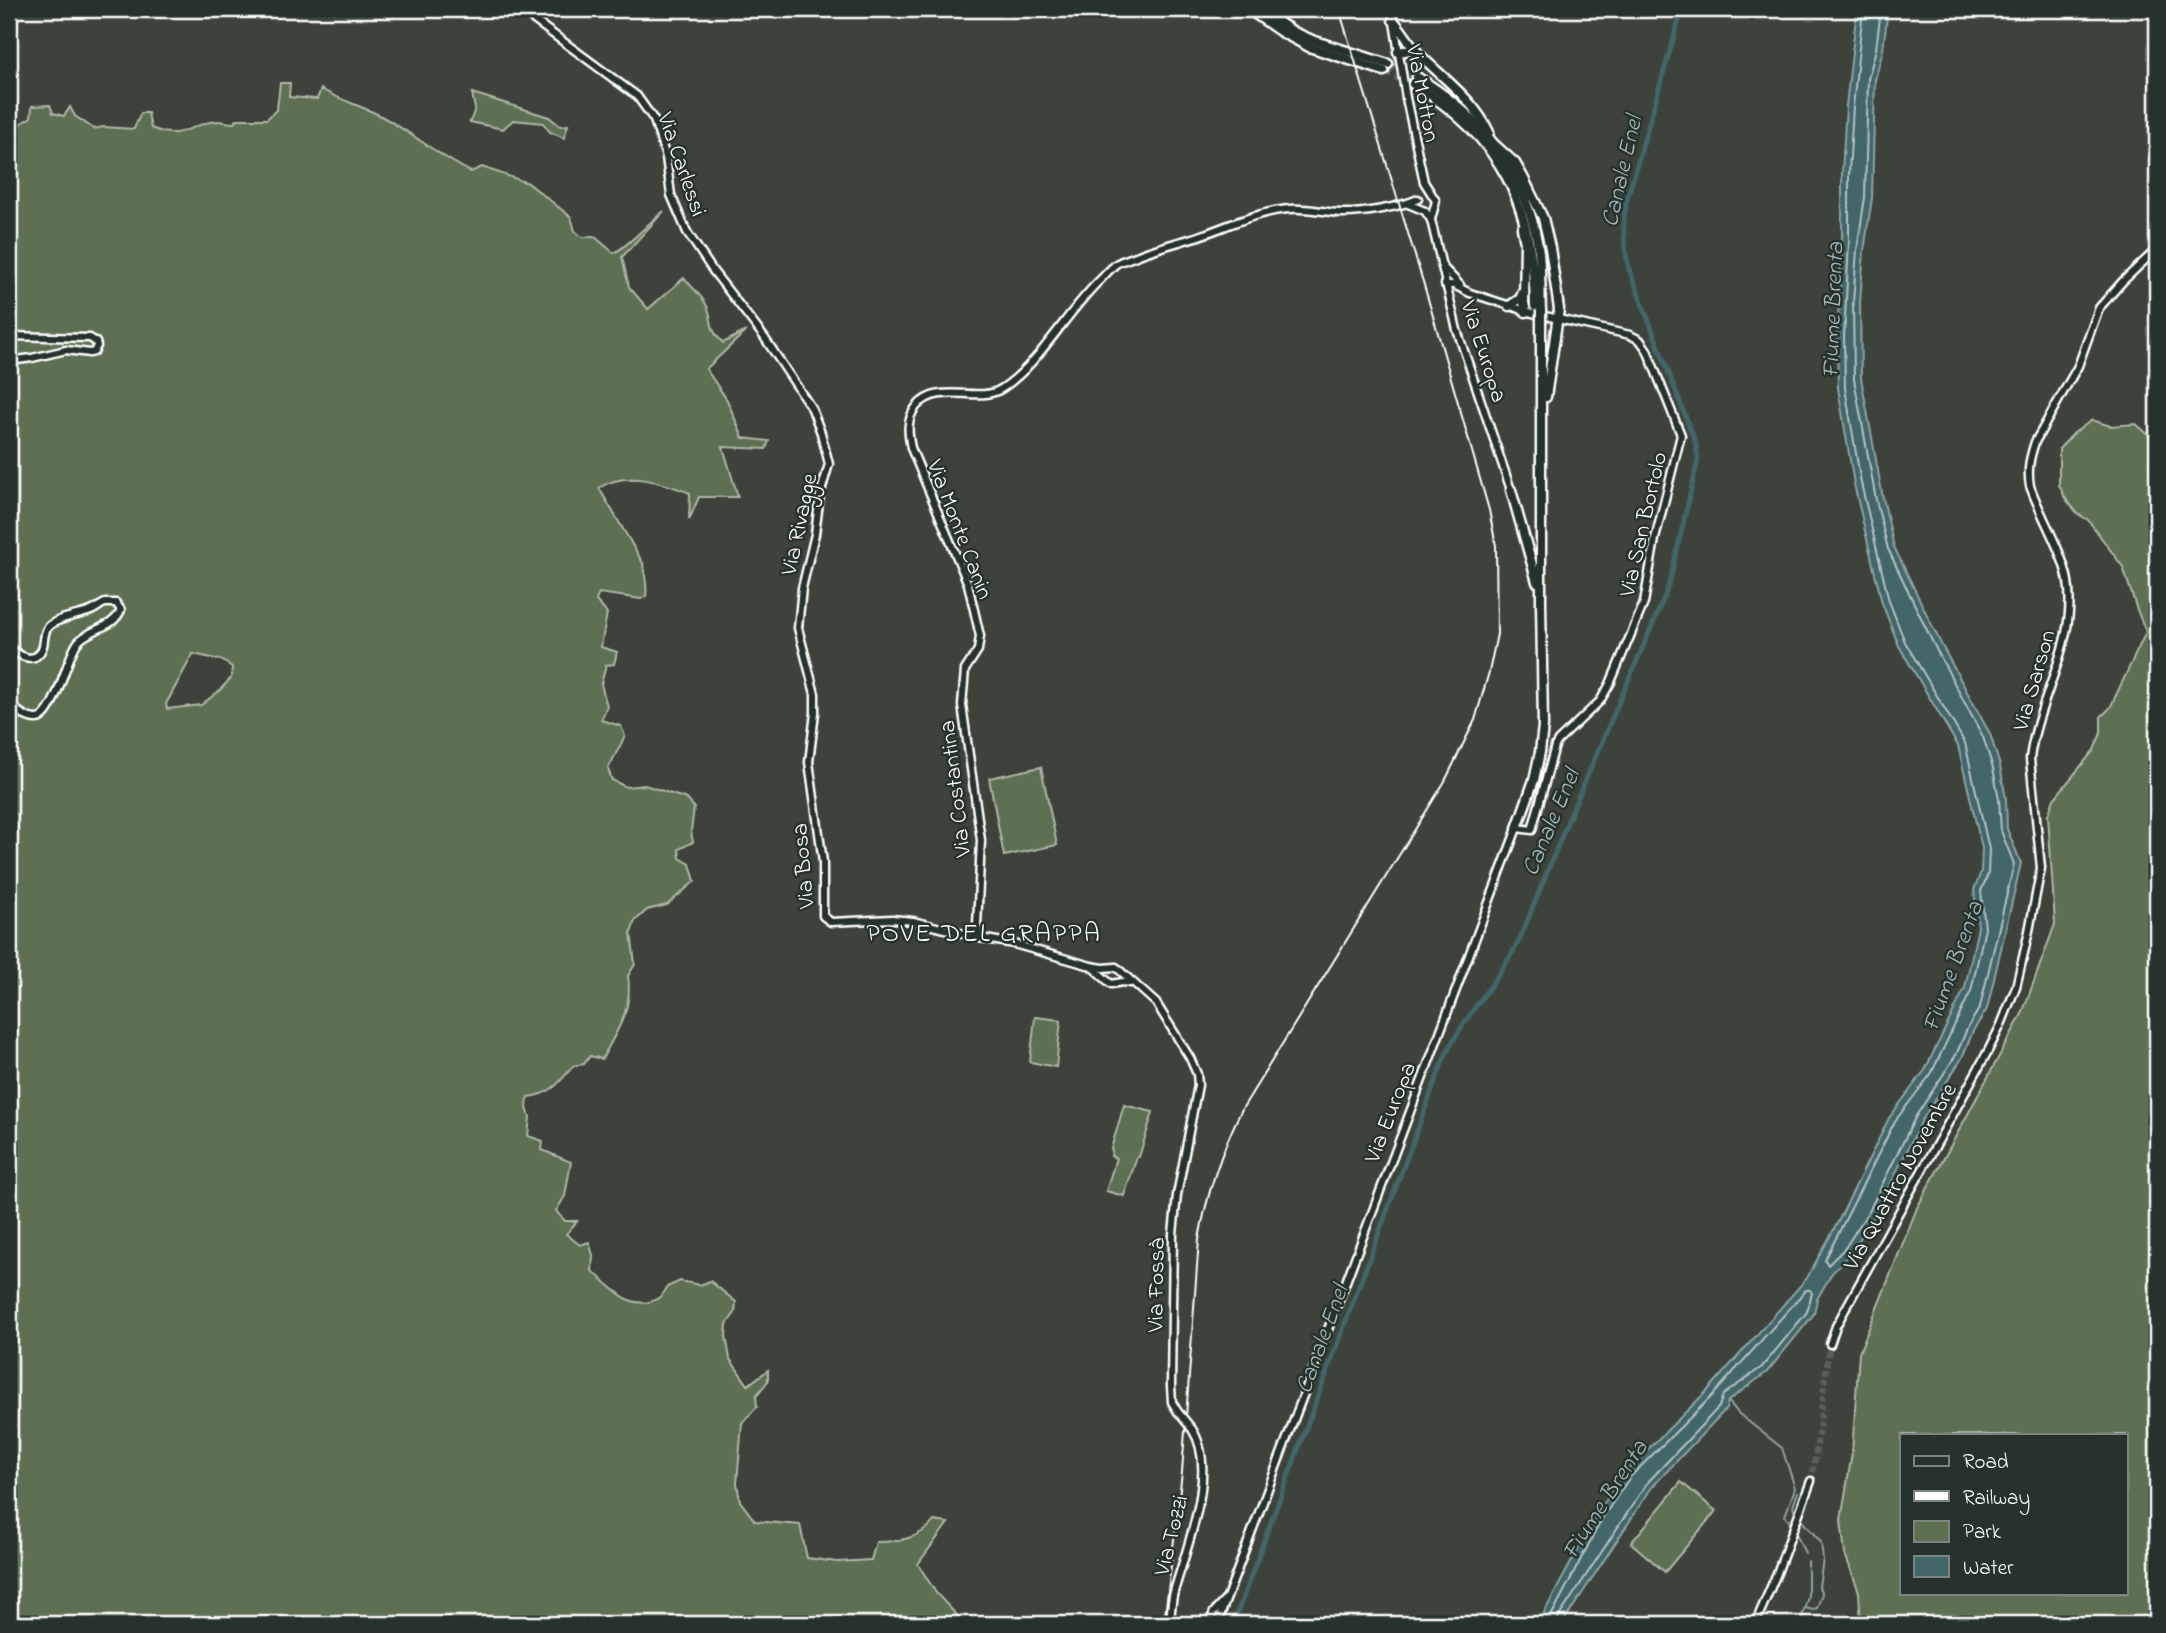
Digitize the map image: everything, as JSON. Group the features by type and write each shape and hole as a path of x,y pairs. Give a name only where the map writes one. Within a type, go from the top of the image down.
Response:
{"highway":[{"path":"1248,9 1308,47 1386,68 1294,32 1259,9"},
{"path":"1393,20 1420,55 1459,90 1480,115 1518,183 1531,216 1539,255 1536,314 1537,522 1541,552"},
{"path":"1398,52 1411,50 1420,55"},
{"path":"1541,417 1559,319 1559,300 1542,218 1515,163 1453,101 1415,81 1448,107 1478,136 1500,166 1522,211 1532,252 1541,417 1541,602"},
{"path":"1509,306 1520,299 1523,292 1525,267 1522,211"},
{"path":"1523,292 1536,314"},
{"path":"1511,490 1529,547 1541,602"},
{"name":"Via Europa","path":"1517,828 1534,780 1542,743 1541,602"}],"main road":[{"name":"Via Carlessi","path":"519,9 637,96 654,120 666,157 671,195 687,232 804,397"},
{"name":"Via Motton","path":"1392,9 1406,98 1424,183 1430,194"},
{"name":"Via Motton","path":"1420,197 1424,183"},
{"path":"1430,194 1436,198 1435,208 1430,211 1408,204 1430,194"},
{"name":"Via Europa","path":"1420,197 1423,210 1431,220 1457,330 1511,490"},
{"name":"Via Monte Canin","path":"969,662 978,650 980,636 968,584 911,448 908,425 918,405 938,395 950,393 991,393 1012,382 1084,296 1116,264 1270,212 1301,208 1344,213 1408,204"},
{"name":"Via Europa","path":"1431,220 1435,208"},
{"name":"Via Sarson","path":"2001,1025 2022,967 2041,868 2030,764 2032,741 2066,636 2069,615 2067,580 2035,501 2028,472 2035,442 2078,366 2093,319 2109,295 2157,249"},
{"path":"1440,264 1470,293"},
{"name":"Via San Bortolo","path":"1445,287 1536,314 1630,335 1640,340 1647,350 1681,435 1655,539 1644,603 1610,684 1600,701 1555,746 1532,830 1517,828"},
{"path":"9,337 90,338 96,341 97,346 94,352 90,353 66,350 9,361"},
{"name":"Via Rivagge","path":"804,397 817,421 829,464 820,495 815,534 802,588 798,628 808,664 816,712 809,762 814,806"},
{"path":"9,646 26,659 33,658 39,654 44,633 50,625 106,603 116,603 121,610 108,625 91,632 75,645 56,695 43,717 36,719 25,716 9,704"},
{"name":"Via Costantina","path":"969,662 963,679 961,705 981,840 977,912 980,938"},
{"name":"Via Bosa","path":"814,806 823,862 823,916 828,922 897,919 965,934"},
{"name":"Via Europa","path":"1217,1624 1517,828"},
{"name":"Via Costantina","path":"965,934 977,912"},
{"path":"965,934 1002,941 1091,966 1116,967 1122,972 1119,982"},
{"path":"1091,966 1111,984 1119,982 1134,985"},
{"path":"1105,978 1108,968"},
{"name":"Via Fossà","path":"1122,972 1156,1003 1197,1074 1198,1086 1172,1234 1171,1385 1172,1402 1197,1437 1202,1453"},
{"name":"Via Quattro Novembre","path":"1830,1344 1836,1326 1911,1194 2001,1025"},
{"name":"Via Tozzi","path":"1170,1624 1174,1592 1194,1526 1202,1453"},
{"path":"1755,1624 1811,1481"},
{"path":"1209,1624 1214,1612 1227,1599"}],"green space":[{"path":"280,83 290,83 289,97 317,99 321,89 381,116 471,172 482,167 528,183 571,217 575,231 582,237 595,237 614,253 664,211 622,257 629,287 648,309 684,278 705,302 713,328 723,343 746,331 706,369 727,400 743,438 769,441 766,449 723,447 738,497 699,497 689,520 690,493 679,489 632,479 599,488 643,563 647,587 646,596 641,599 599,593 596,601 607,613 601,647 617,652 614,664 606,665 601,684 607,706 601,720 621,726 625,736 608,769 612,780 626,787 645,785 687,799 694,807 691,832 693,842 679,849 680,858 690,864 695,881 667,905 647,910 635,921 631,933 635,964 628,976 626,1010 618,1029 602,1059 590,1056 584,1064 573,1066 549,1090 528,1097 528,1136 543,1141 542,1150 571,1162 565,1196 556,1211 565,1221 577,1221 566,1234 580,1245 589,1242 593,1255 592,1271 615,1291 629,1300 646,1302 661,1296 667,1287 680,1281 700,1285 710,1281 736,1302 735,1313 727,1324 730,1359 748,1385 768,1370 768,1381 756,1396 757,1407 742,1423 737,1483 740,1501 755,1521 800,1525 807,1558 837,1562 871,1560 876,1542 915,1536 934,1521 948,1523 918,1564 936,1593 965,1624 9,1624 9,128 12,129 31,117 32,106 50,105 53,113 64,116 70,107 75,116 94,129 134,129 141,113 148,113 151,128 171,133 208,122 234,123 238,119 267,119 277,109","holes":["193,654 221,660 232,667 231,678 218,692 201,705 167,709 166,704"]},
{"path":"472,93 549,117 560,126 568,125 564,138 550,132 543,123 513,120 503,129 470,122 475,109"},
{"path":"2092,420 2110,426 2136,424 2157,442 2157,1624 1861,1624 1859,1592 1845,1554 1841,1520 1852,1453 1859,1353 1917,1208 2022,1014 2055,924 2048,815 2054,799 2094,750 2101,733 2101,717 2110,708 2146,632 2123,567 2088,520 2078,514 2065,498 2059,485 2059,449 2074,433"},
{"path":"1041,767 1057,845 1004,856 989,778"},
{"path":"1035,1017 1061,1020 1056,1067 1030,1062"},
{"path":"1124,1105 1153,1112 1124,1196 1106,1191 1116,1158 1111,1156 1111,1149"},
{"path":"1681,1482 1716,1511 1665,1572 1631,1543"}],"water":[{"path":"1857,9 1888,9 1883,50 1875,80 1872,198 1860,302 1861,378 1883,498 1894,547 1941,644 1990,734 2006,799 2007,829 2021,863 1987,1009 1973,1031 1962,1058 1922,1120 1876,1213 1851,1253 1832,1273 1817,1299 1814,1314 1767,1372 1728,1401 1726,1409 1652,1487 1562,1624 1538,1624 1597,1514 1624,1473 1709,1389 1807,1278 1889,1118 1925,1070 1965,988 1978,927 1974,890 1981,872 1982,848 1958,746 1899,646 1882,603 1854,484 1838,388 1842,173 1846,106"}],"waterway":[{"name":"Canale Enel","path":"1233,1624 1443,1061 1460,1030 1519,941 1670,580 1698,460 1696,444 1629,269 1624,225 1627,199 1682,9"},
{"path":"1728,1401 1739,1414 1782,1448 1795,1488 1785,1516 1791,1524"},
{"path":"1795,1512 1793,1506 1798,1492"},
{"path":"1801,1520 1821,1542 1823,1559 1819,1587 1822,1594 1817,1608 1805,1608"},
{"path":"1795,1532 1805,1553"},
{"path":"1800,1624 1808,1597 1808,1561"}],"tunnel":[{"path":"1388,64 1417,77"},
{"path":"1384,71 1413,84"},
{"path":"1811,1481 1830,1344"}],"railway":[{"path":"1164,1624 1182,1472 1199,1239 1216,1172 1242,1109 1445,781 1475,720 1497,634 1496,546 1489,510 1424,285 1339,9"}],"district":[{"name":"POVE DEL GRAPPA","path":"984,932"}],"water label":[{"name":"Fiume Brenta","path":"1832,310"},
{"name":"Fiume Brenta","path":"1952,966"},
{"name":"Fiume Brenta","path":"1604,1499"}]}
